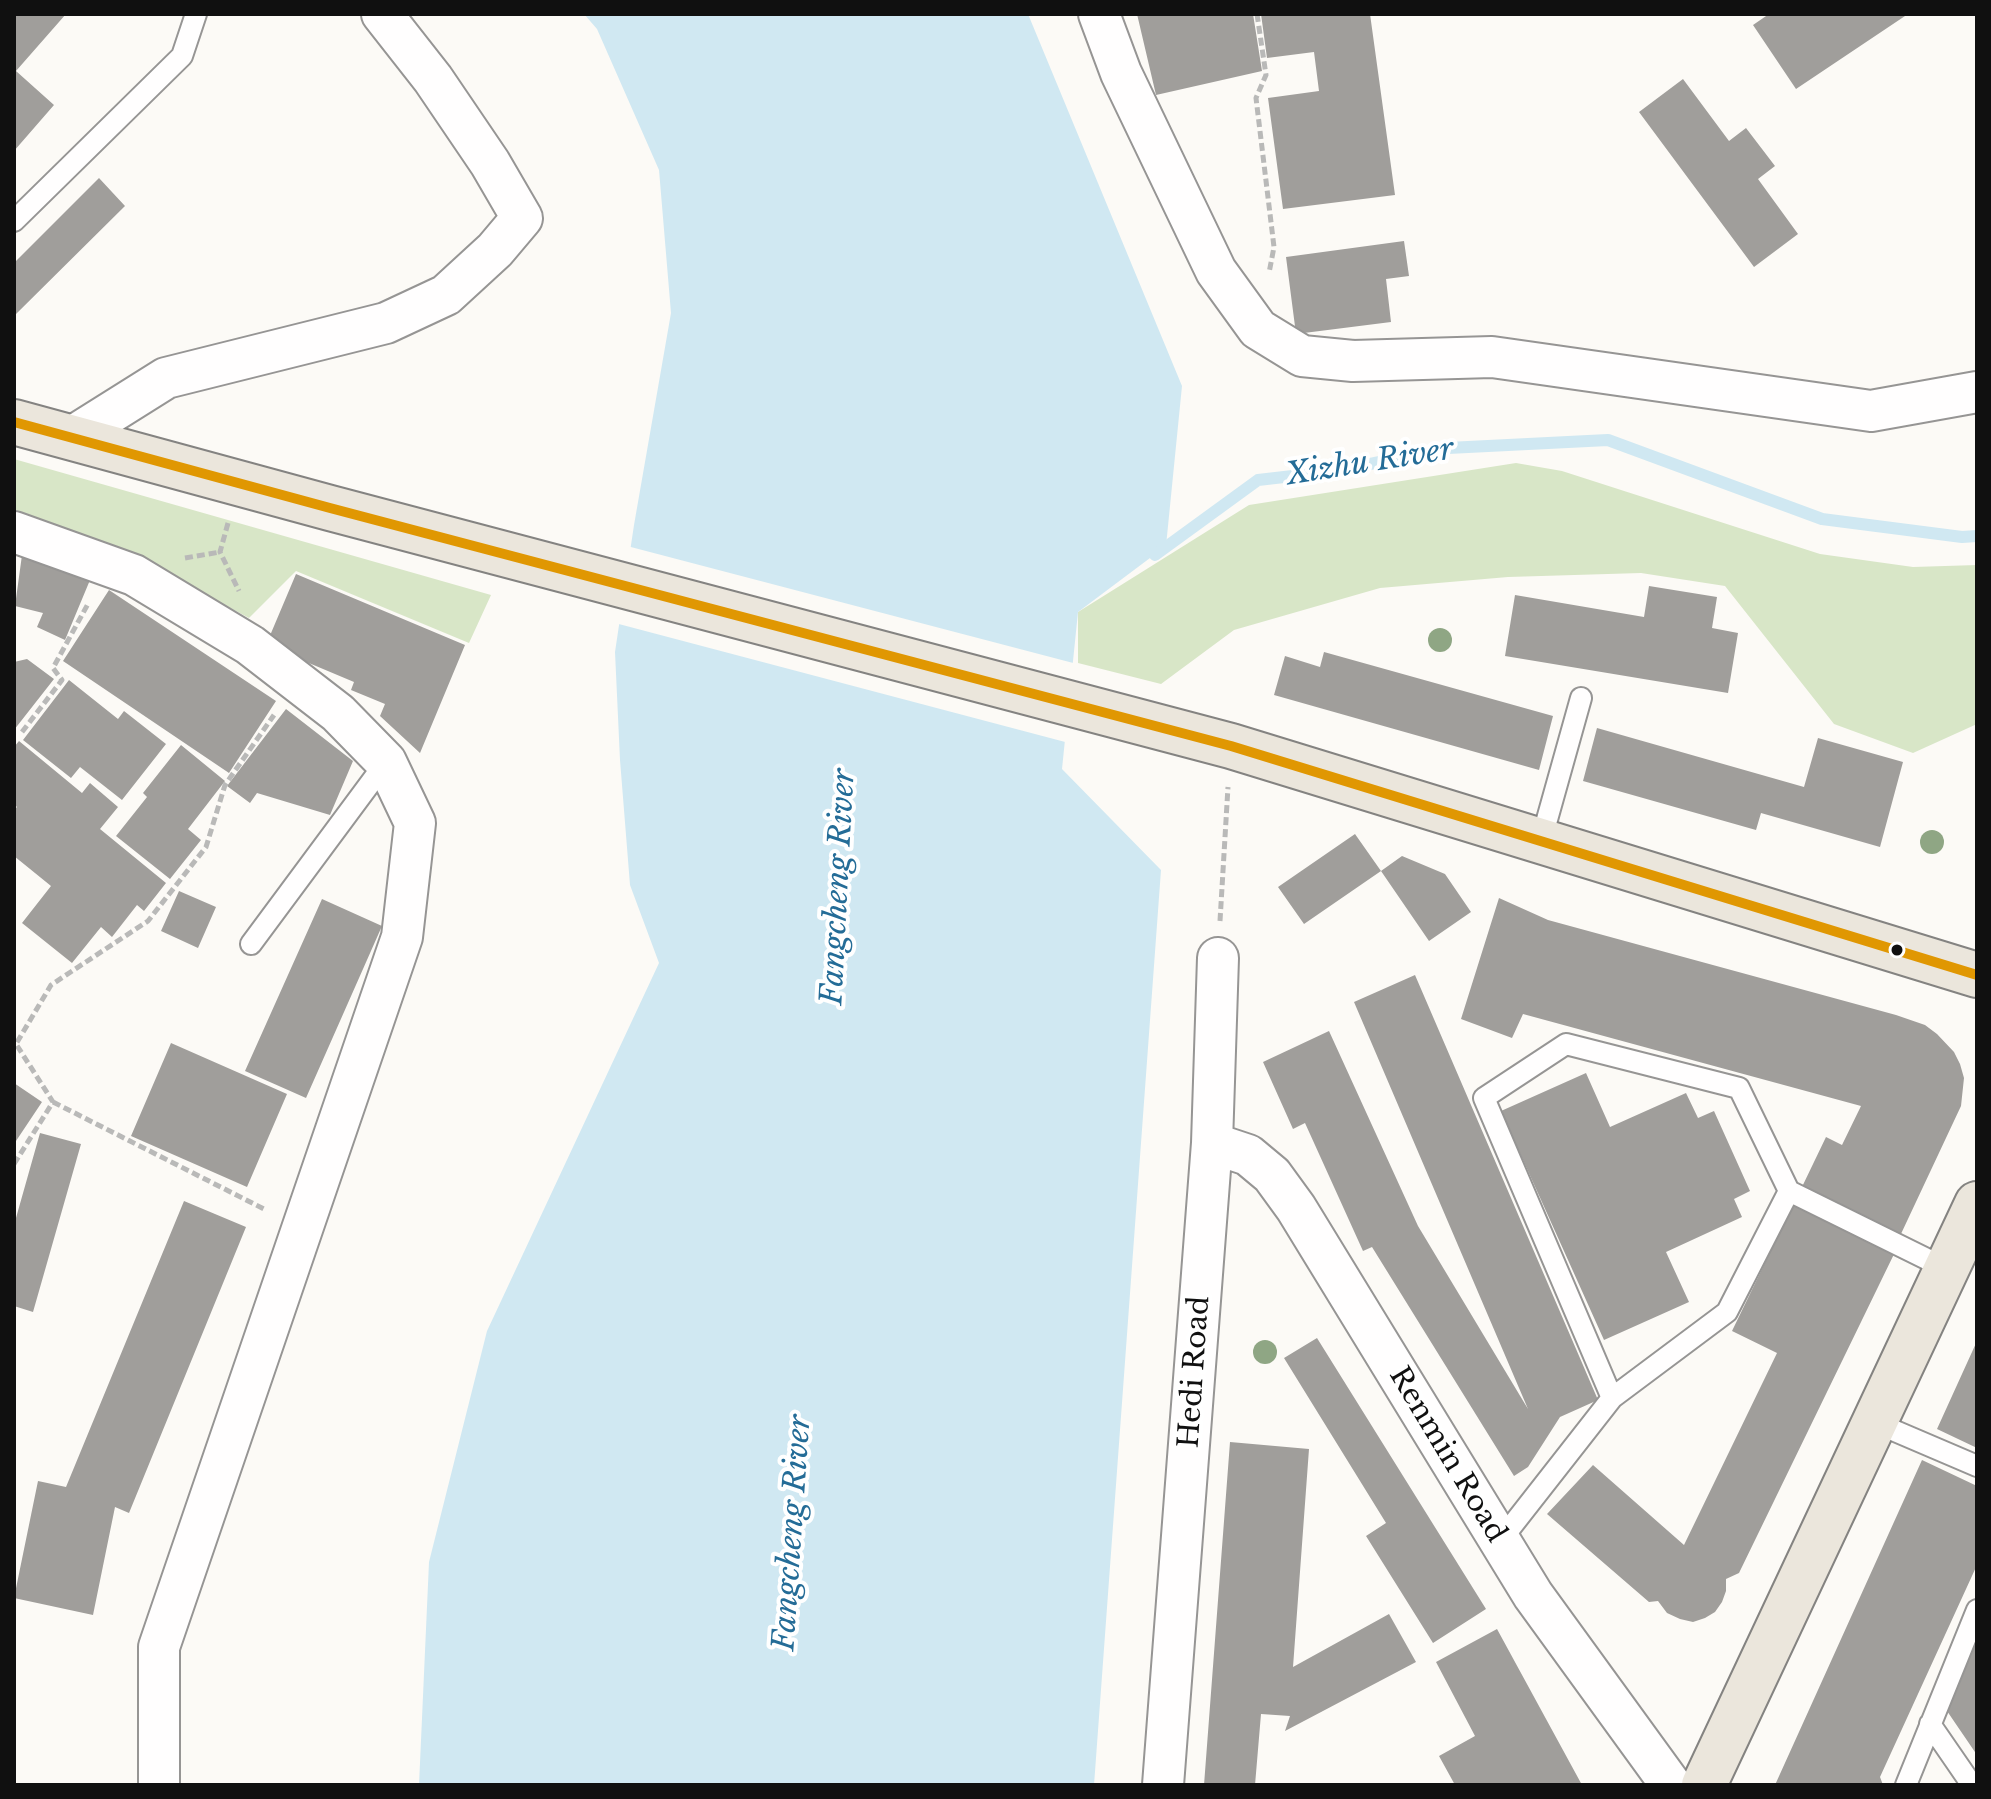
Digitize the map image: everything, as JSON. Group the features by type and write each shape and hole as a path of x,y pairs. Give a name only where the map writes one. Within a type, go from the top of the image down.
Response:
{"main road":[{"path":"14,422 1231,746 1977,975"},
{"path":"1704,1785 1977,1204"}],"street":[{"path":"72,437 166,378 386,323 446,295 495,250 522,218 490,163 433,79 382,14"},
{"path":"1099,14 1121,73 1216,271 1258,329 1302,356 1353,361 1492,357 1871,411 1977,392"},
{"path":"14,532 134,575 250,645 338,713 386,762 415,823 402,937 159,1647 159,1785"},
{"name":"Hedi Road","path":"1163,1785 1212,1143 1218,958"},
{"name":"Renmin Road","path":"1212,1143 1248,1155 1272,1175 1296,1208 1533,1595 1671,1785"}],"lane":[{"path":"14,221 182,56 196,14"},
{"path":"1541,841 1581,698"},
{"path":"251,944 386,762"},
{"path":"1612,1398 1484,1098 1566,1044 1739,1088 1789,1191 1947,1269"},
{"path":"1500,1541 1612,1398 1727,1312 1789,1191"},
{"path":"1874,1422 1977,1466"},
{"path":"1906,1785 1977,1610"},
{"path":"1930,1724 1972,1785"}],"path":[{"path":"1257,14 1266,75 1256,98 1274,247 1258,329"},
{"path":"240,483 220,552 259,629 250,645"},
{"path":"22,732 62,680 53,668 109,566"},
{"path":"298,682 225,785 206,847 148,921 51,985 16,1044 53,1102 303,1228"},
{"path":"1218,958 1231,746"},
{"path":"14,1164 53,1102"}],"green space":[{"path":"14,459 491,595 469,643 296,571 249,618 132,555 14,509"},
{"path":"1516,463 1562,471 1820,554 1913,567 1977,565 1977,724 1913,753 1834,724 1725,586 1641,573 1508,577 1380,588 1234,630 1161,684 1078,663 1078,612 1249,505"}],"water":[{"name":"Fangcheng River","path":"584,14 1028,14 1182,386 1166,546 1078,612 1062,769 1161,870 1094,1785 419,1785 429,1562 487,1331 659,963 630,885 615,652 671,313 659,170 597,29"}],"pier":[{"path":"627,546 1077,664 1069,743 615,623"}],"building":[{"path":"14,14 66,14 16,71 54,105 14,151"},
{"path":"1137,14 1253,14 1262,71 1156,95"},
{"path":"1261,14 1370,14 1395,195 1283,209 1268,98 1319,91 1314,52 1267,58"},
{"path":"1769,14 1908,14 1796,89 1753,25"},
{"path":"1683,79 1729,141 1746,128 1775,166 1758,179 1798,234 1754,267 1639,112"},
{"path":"99,178 125,206 14,316 14,263"},
{"path":"1404,241 1409,276 1386,279 1391,322 1296,334 1286,257"},
{"path":"22,555 90,580 65,640 37,627 43,613 15,606"},
{"path":"296,574 465,645 420,753 380,716 385,704 351,690 354,682 266,645"},
{"path":"1649,586 1717,597 1712,628 1738,633 1728,693 1505,656 1515,595 1644,617"},
{"path":"109,590 276,701 229,773 63,661"},
{"path":"1324,652 1553,716 1539,770 1274,695 1285,656 1320,667"},
{"path":"27,659 54,679 14,730 14,662"},
{"path":"69,680 118,719 124,711 166,744 122,800 80,767 71,778 23,740"},
{"path":"286,709 353,761 330,815 257,793 250,803 227,786"},
{"path":"1597,728 1804,787 1818,738 1903,762 1880,847 1761,813 1756,830 1583,781"},
{"path":"19,741 82,793 90,783 118,807 100,829 166,883 144,911 137,905 112,937 101,927 72,963 22,923 51,886 14,856 14,810 17,807 14,804 14,747"},
{"path":"181,745 225,781 188,829 201,840 170,879 116,836 147,797 143,793"},
{"path":"1355,834 1381,871 1304,924 1278,887"},
{"path":"1402,856 1445,874 1471,912 1429,941 1381,871"},
{"path":"179,891 216,907 198,948 161,931"},
{"path":"1499,898 1548,920 1896,1015 1925,1025 1937,1034 1954,1052 1960,1064 1964,1078 1961,1106 1900,1236 1801,1189 1826,1137 1842,1145 1861,1106 1523,1014 1512,1038 1461,1019"},
{"path":"322,899 382,926 306,1098 245,1071"},
{"path":"1415,975 1598,1400 1560,1417 1528,1467 1514,1476 1372,1247 1363,1251 1305,1123 1293,1129 1263,1062 1329,1031 1418,1226 1528,1409 1354,1002"},
{"path":"171,1043 287,1094 247,1187 131,1136"},
{"path":"1586,1073 1610,1127 1686,1093 1698,1118 1714,1111 1750,1191 1734,1199 1742,1217 1666,1252 1689,1302 1604,1340 1501,1111"},
{"path":"14,1083 42,1102 14,1144"},
{"path":"40,1133 81,1144 33,1312 14,1306 14,1225"},
{"path":"184,1201 246,1227 129,1513 115,1507 93,1615 14,1598 38,1481 66,1487"},
{"path":"1795,1201 1896,1250 1739,1573 1726,1579 1726,1591 1715,1612 1693,1622 1680,1619 1667,1613 1658,1601 1649,1602 1547,1514 1593,1465 1684,1545 1777,1353 1732,1331"},
{"path":"1317,1338 1486,1609 1433,1643 1366,1536 1386,1523 1284,1358"},
{"path":"1977,1341 1977,1448 1937,1429"},
{"path":"1230,1442 1309,1449 1293,1667 1389,1614 1416,1662 1285,1731 1290,1716 1261,1714 1255,1785 1204,1785"},
{"path":"1922,1460 1977,1486 1977,1565 1880,1777 1883,1785 1775,1785"},
{"path":"1497,1629 1582,1785 1455,1785 1439,1756 1475,1736 1436,1662"},
{"path":"1977,1636 1977,1755 1947,1711"}],"waterway":[{"name":"Xizhu River","path":"1155,555 1258,480 1336,471 1448,448 1608,440 1822,519 1962,537 1977,536"}],"transit line":[{"path":"14,422 1231,746 1977,975"}]}
